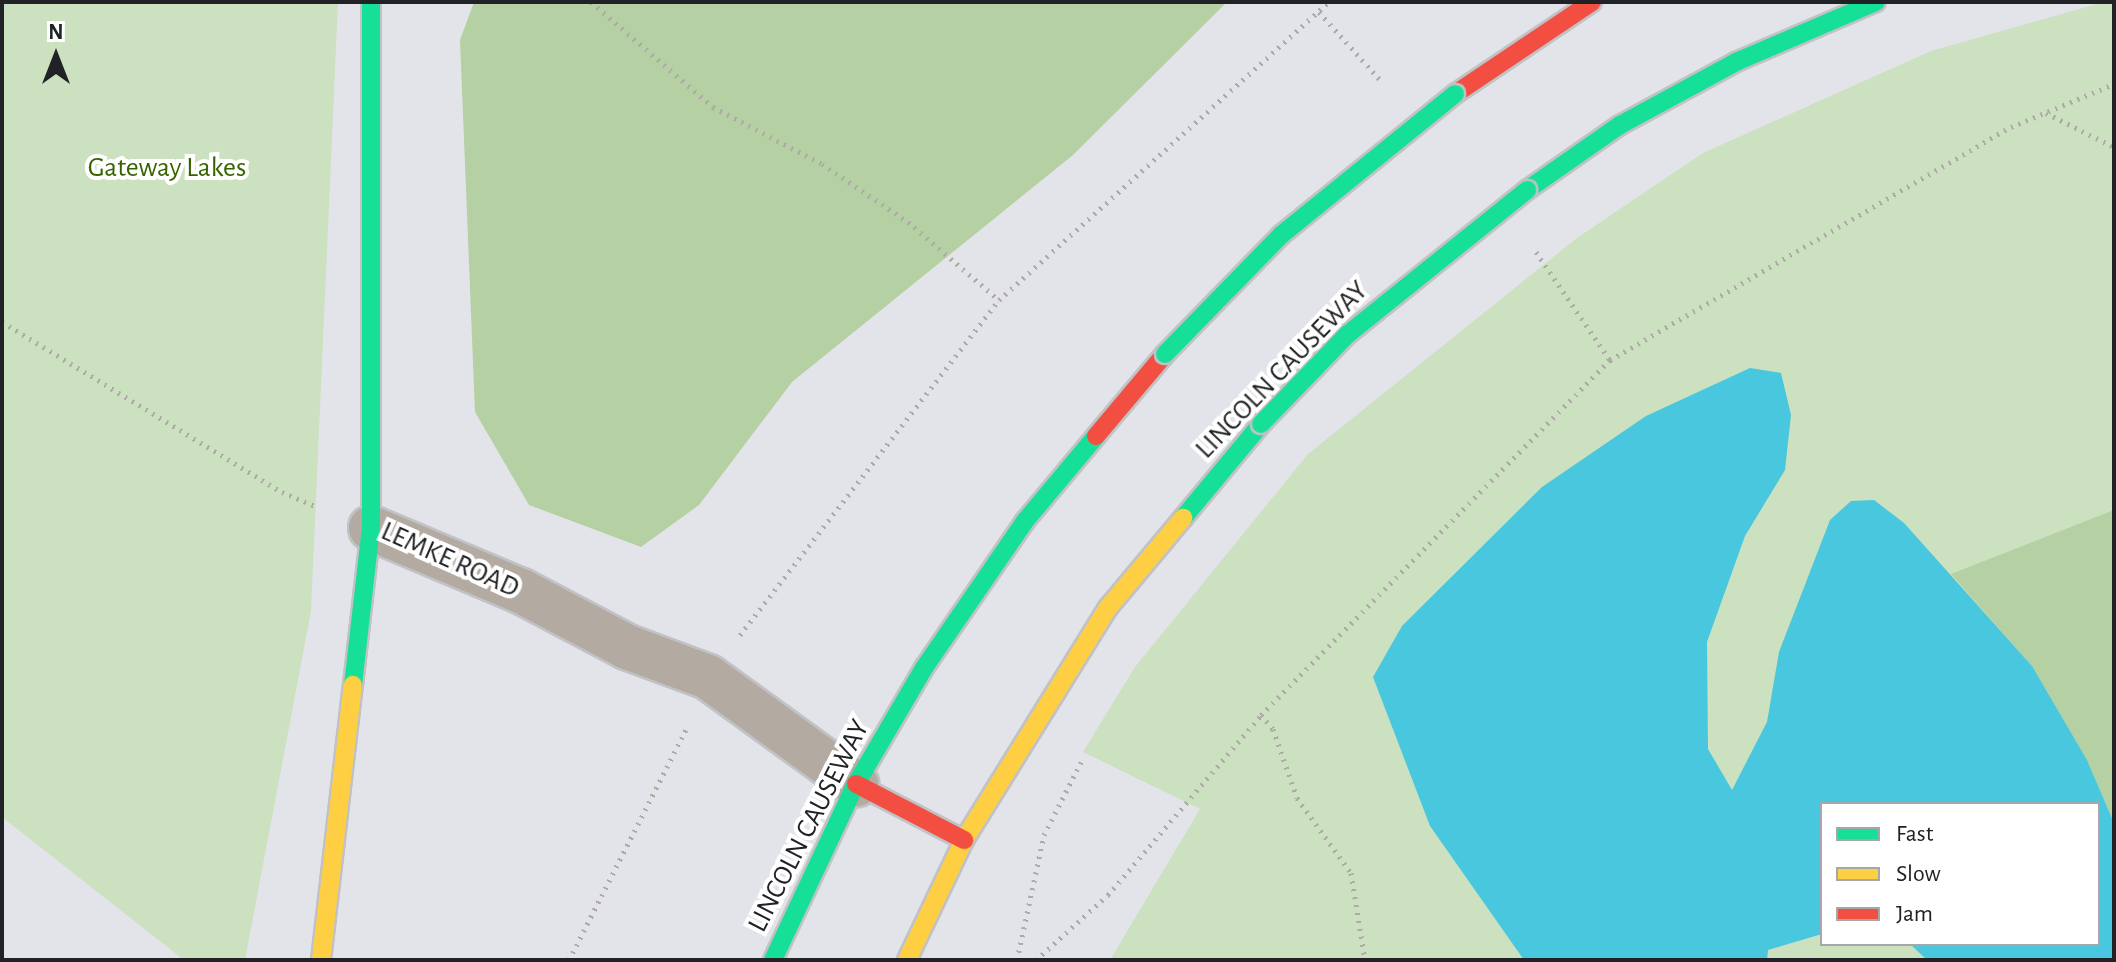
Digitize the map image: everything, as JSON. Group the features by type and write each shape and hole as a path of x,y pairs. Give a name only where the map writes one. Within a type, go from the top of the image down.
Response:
{"main road":[{"name":"LEMKE ROAD","path":"371,2 371,528"},
{"name":"LINCOLN CAUSEWAY","path":"773,960 856,784 924,668 1025,521 1165,354 1281,235 1455,94 1592,2"},
{"name":"LINCOLN CAUSEWAY","path":"907,960 964,840 1107,609 1261,424 1348,334 1527,190 1620,125 1710,76 1876,2"},
{"path":"321,960 371,528"},
{"path":"856,784 964,840"}],"street":[{"name":"LEMKE ROAD","path":"371,528 521,591 627,647 708,677 856,784"}],"path":[{"path":"591,2 713,107 822,164 908,222 999,300"},
{"path":"569,960 708,677 999,300 1329,2"},
{"path":"1036,960 1108,895 1261,715 1610,360 2011,127 2114,84"},
{"path":"2046,113 2114,147"},
{"path":"2,322 282,492 371,528"},
{"path":"1261,715 1273,729 1297,798 1351,873 1365,960"},
{"path":"1017,960 1044,835 1088,749"}],"green space":[{"name":"Gateway Lakes","path":"2,2 338,2 311,611 245,960 184,960 2,817"},
{"path":"474,2 1227,2 1073,155 792,382 699,505 641,547 529,505 475,412 460,40"},
{"path":"2104,2 2114,2 2114,960 1110,960 1200,809 1083,752 1135,667 1308,454 1577,238 1703,153 1931,51"},
{"path":"2114,510 2114,823 2087,760 2032,666 1951,574"}],"water":[{"path":"1750,368 1781,373 1791,415 1785,470 1745,536 1707,642 1708,749 1732,790 1767,722 1779,652 1830,520 1851,501 1874,500 1904,523 2032,666 2087,760 2114,823 2114,960 1927,960 1912,946 2100,946 2100,802 1820,802 1820,935 1768,950 1767,960 1524,960 1430,826 1373,677 1402,626 1542,487 1646,416"}],"traffic: fast":[{"path":"353,685 371,528 371,2"},
{"path":"1527,190 1620,125 1736,62 1876,2"},
{"path":"1165,354 1281,235 1455,94"},
{"path":"1261,424 1348,334 1527,190"},
{"path":"1183,518 1261,424"},
{"path":"773,960 856,784 924,668 1025,521 1096,436"}],"traffic: slow":[{"path":"907,960 964,840 1107,609 1183,518"},
{"path":"321,960 353,685"}],"traffic: jam":[{"path":"1455,94 1592,2"},
{"path":"1096,436 1165,354"},
{"path":"856,784 964,840"}]}
